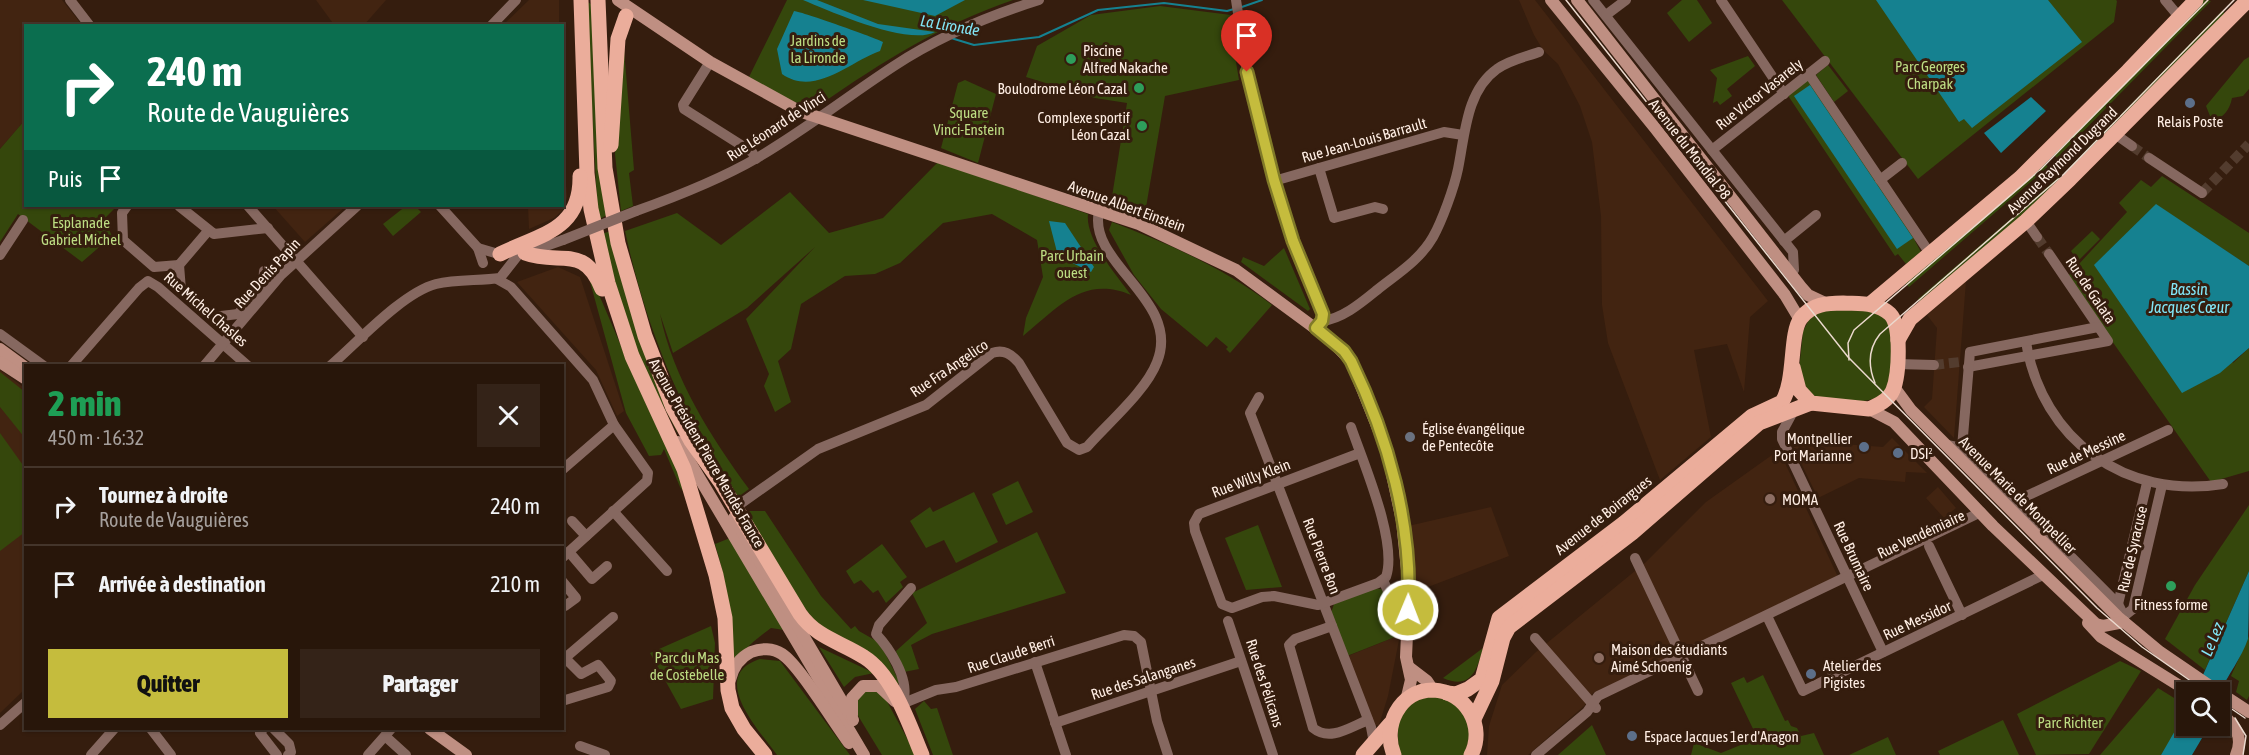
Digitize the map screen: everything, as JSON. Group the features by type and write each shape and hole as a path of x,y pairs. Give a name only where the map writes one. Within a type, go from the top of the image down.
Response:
{"main road":[{"name":"Avenue Président Pierre Mendès France","path":"581,0 584,129 591,209 608,283 625,341 660,413 864,755"},
{"name":"Avenue Président Pierre Mendès France","path":"598,0 602,129 608,189 618,243 645,336 673,408 873,755"},
{"name":"Avenue Albert Einstein","path":"618,0 628,13 771,97 819,118 1179,240 1236,270 1319,324 1351,361 1387,451 1406,549 1409,590 1406,657 1410,668 1411,687 1406,701"},
{"name":"Avenue du Mondial 98","path":"1551,0 1655,128 1785,295 1800,320"},
{"name":"Avenue du Mondial 98","path":"1577,0 1808,295 1826,303"},
{"name":"Avenue Raymond Dugrand","path":"1870,304 1931,255 2052,148 2196,0"},
{"name":"Avenue Raymond Dugrand","path":"1898,340 1910,319 2026,221 2248,0"},
{"path":"608,189 612,181 611,138 618,39 628,13"},
{"path":"500,266 556,228 575,209 580,191 579,136 584,129"},
{"path":"522,254 564,256 588,266 597,277 625,341"},
{"path":"1811,403 1799,390 1792,367 1800,320 1810,310 1826,303 1870,304 1890,314 1895,320 1898,340 1894,387 1884,401 1869,409"},
{"path":"0,349 24,367"},
{"path":"0,362 24,378"},
{"name":"Avenue de Boirargues","path":"1440,692 1456,694 1482,679 1499,618 1624,523 1752,416 1780,405 1785,398 1792,367"},
{"name":"Avenue Marie de Montpellier","path":"1894,387 1911,410 2124,619 2160,652 2204,682"},
{"path":"1471,755 1476,737 1474,719 1492,681 1503,638 1509,627 1632,533 1759,423 1811,403 1869,409 1894,422 1984,517 2098,625 2124,619"},
{"path":"660,413 684,469 722,596 728,690 737,719 765,755"},
{"path":"691,441 736,507 806,623 824,638 874,664 889,682 922,755"},
{"path":"2043,575 2046,583 2102,637 2176,683"},
{"path":"728,690 731,674 742,657 762,649 782,654 859,755"},
{"path":"1410,668 1440,692 1458,699 1474,719"},
{"path":"854,722 852,698 862,686 879,686 899,705"},
{"path":"1363,755 1390,724 1406,701 1416,694 1440,692"},
{"name":"Avenue Marie de Montpellier","path":"2230,700 2246,711"},
{"path":"2230,721 2239,737 2236,755"},
{"path":"1390,724 1389,736 1394,755"},
{"path":"431,730 466,755"}],"street":[{"path":"70,0 88,24"},
{"path":"492,24 516,0"},
{"name":"Rue Léonard de Vinci","path":"522,254 712,182 756,159 895,65 935,42 967,27 1039,0"},
{"name":"Avenue du Mondial 98","path":"1593,0 1792,252 1794,270 1791,274"},
{"path":"1606,15 1626,0"},
{"path":"1721,0 1784,94"},
{"path":"2165,0 2180,18"},
{"path":"1237,6 1257,115 1299,261 1323,314 1319,324"},
{"path":"1319,324 1336,318 1368,297 1420,256 1434,236 1458,170 1463,135 1480,87 1494,70 1506,63 1539,52"},
{"name":"Rue Victor Vasarely","path":"1712,150 1825,61"},
{"path":"710,62 683,105 684,109 752,152 756,159"},
{"path":"1809,74 1931,255"},
{"name":"Rue Jean-Louis Barrault","path":"1274,180 1444,132 1463,135"},
{"path":"2115,134 2132,146"},
{"path":"2149,158 2202,193"},
{"path":"1881,180 1902,163"},
{"path":"1319,168 1334,218 1375,207 1383,208"},
{"path":"126,207 122,213 123,240 154,267 179,265 208,231"},
{"path":"180,207 208,231 219,233 267,228"},
{"path":"249,207 363,337"},
{"name":"Rue Denis Papin","path":"206,364 296,260 356,207"},
{"path":"441,207 478,248 500,266 511,287 593,380 614,425 649,477 566,555 591,579 607,566"},
{"name":"Rue Fra Angelico","path":"736,507 810,453 926,405 992,353 1001,351 1008,353 1018,363 1067,443 1079,450 1087,447 1148,379 1162,348 1161,332 1156,316 1112,255 1098,228 1099,211"},
{"path":"1784,241 1816,215"},
{"path":"0,255 23,220"},
{"path":"2026,221 2037,237"},
{"path":"478,248 483,266"},
{"path":"332,364 422,290 439,284 471,279 522,254"},
{"name":"Rue de Galata","path":"2028,358 2108,341 2049,255"},
{"path":"471,279 483,266 487,256 500,266"},
{"path":"179,265 181,290 213,316 238,314 263,285 264,271"},
{"path":"483,266 500,266"},
{"name":"Rue Michel Chasles","path":"73,364 139,288 148,281 158,286 246,364"},
{"path":"1967,360 2026,342 2098,327"},
{"path":"0,334 41,364"},
{"path":"2026,342 2028,358 2042,394 2058,421 2073,438 2101,461 2147,483 2162,485 2223,484"},
{"path":"1967,360 2028,358"},
{"path":"1962,448 1967,360"},
{"path":"1897,364 1934,365"},
{"name":"Rue Pierre Bon","path":"1259,397 1250,413 1324,603 1374,743"},
{"name":"Rue Brumaire","path":"1795,408 1782,432 1787,450 1883,652"},
{"path":"564,468 614,425"},
{"path":"1351,427 1378,499 1388,565 1383,580 1399,616 1407,624"},
{"name":"Rue de Messine","path":"2016,501 2168,430"},
{"path":"1947,445 1962,448 2016,501 2118,604 2124,619"},
{"name":"Rue Willy Klein","path":"1360,453 1203,512 1195,519 1195,531 1221,602 1229,608 1274,596 1318,605 1383,580"},
{"name":"Rue de Syracuse","path":"2118,604 2147,483"},
{"name":"Rue de Syracuse","path":"2124,619 2133,609 2162,485"},
{"path":"613,511 667,571"},
{"name":"Rue Vendémiaire","path":"1849,581 1929,546 1984,517"},
{"name":"Rue Vendémiaire","path":"1536,755 1594,706 1684,659 1984,517"},
{"path":"572,520 586,536"},
{"path":"1929,546 1962,615"},
{"path":"1635,558 1699,692"},
{"name":"Rue Messidor","path":"1768,619 1803,691 2043,575"},
{"path":"564,583 576,598 565,606"},
{"path":"899,705 904,698 904,684 888,647 876,634 879,625 911,588"},
{"path":"564,700 610,685 611,678 598,665 581,674 564,656 613,617"},
{"name":"Rue des Pélicans","path":"1228,621 1273,755"},
{"path":"1332,626 1295,639 1289,645 1313,728 1321,735 1330,735 1369,724 1378,729 1390,724"},
{"name":"Rue Claude Berri","path":"899,705 936,690 956,687 1124,635 1134,636 1141,642 1151,691"},
{"path":"1535,638 1594,706"},
{"name":"Rue des Salanganes","path":"1054,723 1241,661"},
{"path":"1035,662 1066,755"},
{"path":"1151,691 1157,721 1168,755"},
{"path":"0,725 24,704"},
{"name":"Rue Vendémiaire","path":"1546,755 1592,716 1594,706"},
{"path":"91,755 98,743 113,730"},
{"path":"152,730 171,755"},
{"path":"262,730 260,733 278,755"},
{"path":"275,730 289,744 291,752 288,755"},
{"path":"368,755 388,732 406,755"},
{"path":"580,746 605,755"}],"shaded area":[{"path":"0,0 62,0 81,24 24,24 24,121 0,149"},
{"path":"316,0 386,0 365,24 334,24"},
{"path":"529,0 559,0 559,24 504,24"},
{"path":"1519,0 1535,0 1768,301 1750,317 1744,392 1727,344 1694,350 1711,437 1660,480 1608,343 1602,305 1601,216 1592,142 1580,106 1558,64 1543,50 1534,35"},
{"path":"564,159 567,197 564,209 554,218 529,229 528,207 564,207"},
{"path":"274,207 345,207 305,242"},
{"path":"558,267 580,277 624,411 617,416 596,370 517,282"},
{"path":"1966,281 1954,438 1924,407 1932,399 1937,328 1927,315"},
{"path":"0,370 24,388 24,690 0,713"},
{"path":"1892,438 1927,473 1906,472 1905,482 1859,478 1818,498 1790,440 1883,447"},
{"path":"1779,450 1838,577 1593,693 1584,706 1528,755 1487,755 1489,726 1502,685 1536,652 1646,562 1706,502"},
{"path":"1938,487 1956,508 1944,518 1926,498"},
{"path":"1491,507 1509,556 1415,592 1408,526"},
{"path":"1400,635 1388,696 1379,725 1373,725 1348,656"}],"green space":[{"name":"Jardins de la Lironde","path":"787,0 1013,0 937,32 867,73 821,104 814,106 795,102 749,77"},
{"path":"1682,0 1697,0 1712,23 1689,42 1667,13"},
{"name":"Parc Georges Charpak","path":"1782,0 2117,1 2114,22 1918,179"},
{"path":"2203,0 2211,1 2057,158 2053,154"},
{"path":"586,1 594,6 607,215 598,220"},
{"name":"Complexe sportif Léon Cazal","path":"1160,6 1231,15 1231,32 1239,80 1165,96 1144,219 1110,209 1127,103 1095,98 1026,77 1037,46 1091,15"},
{"path":"2222,11 2227,15 2072,173 2068,169"},
{"path":"623,37 634,170 629,173 633,206 621,211 615,154"},
{"path":"1748,56 1755,66 1727,89 1732,96 1720,105 1717,101 1713,103 1717,78 1710,70"},
{"path":"2249,57 2249,89 2243,96 2232,98 2226,112 2220,118 2212,121 2206,106"},
{"path":"1828,65 1848,91 1834,102 1816,75"},
{"path":"1809,77 1917,239 1915,241 1921,252 1906,264 1898,254 1895,256 1787,94"},
{"name":"Square Vinci-Enstein","path":"965,80 996,94 978,163 941,148 958,83"},
{"name":"Esplanade Gabriel Michel","path":"24,121 24,207 116,207 104,219 112,236 82,262 18,214 0,242 0,149"},
{"name":"Parc Urbain ouest","path":"938,162 1088,214 1091,235 1110,268 1131,295 1099,289 1085,292 1060,305 1023,336 1026,318 1043,277 1037,240 992,214 943,223 900,263 875,274 845,276 801,304 791,349 778,361 791,402 775,412 764,386 769,374 746,319 815,247 747,308 673,353 660,314 674,361 695,406 749,489 738,497 734,496 698,433 667,368 643,302 625,231 677,213 721,245 790,192 829,233 883,218"},
{"path":"2044,162 2048,167 1909,287 1905,283"},
{"path":"2162,176 2249,233 2249,266 2156,205 2233,363 2249,348 2249,471 2211,482 2067,277 2127,212 2119,203 2141,180 2151,187"},
{"path":"2059,177 2063,182 1922,303 1918,299"},
{"path":"405,207 409,209 416,207 421,212 393,236 383,224"},
{"path":"1112,222 1215,268 1272,305 1230,353 1226,349 1228,347 1216,337 1207,347 1161,309 1134,275 1109,230"},
{"path":"611,231 679,430 677,432 637,355 621,314 601,234"},
{"path":"2092,231 2100,239 2078,261 2071,251"},
{"path":"1284,248 1310,309 1308,311 1241,262 1243,257 1264,266"},
{"path":"589,278 594,283 646,404 668,444 688,498 680,487 664,449 661,455 649,456 626,413"},
{"path":"1824,310 1871,311 1884,317 1888,322 1892,354 1890,377 1884,392 1877,397 1848,402 1809,394 1799,371 1803,331 1811,316"},
{"path":"0,372 24,391 24,437 0,407"},
{"path":"0,433 24,467 24,533 0,551"},
{"path":"1018,481 1033,512 1006,525 992,494"},
{"path":"974,492 998,542 956,563 944,540 926,548 910,521 930,507 933,512"},
{"path":"2249,505 2249,571 2205,670 2165,639 2195,585"},
{"path":"745,511 765,511 821,596 851,629 855,626 859,631 880,643 900,683 897,684 885,666 866,652 818,625 788,587"},
{"path":"1258,525 1282,587 1246,590 1225,538"},
{"path":"1037,532 1066,593 932,634 911,645 919,669 904,672 896,651 927,623 912,593"},
{"path":"730,538 784,630 771,628 764,633 742,653 728,672 729,607 715,544"},
{"path":"882,544 907,577 900,582 903,587 886,603 878,590 873,593 861,580 854,584 846,571"},
{"path":"1374,588 1386,590 1400,623 1400,635 1347,656 1331,613 1334,604"},
{"name":"Parc du Mas de Costebelle","path":"711,626 715,643 713,699 681,709 650,653"},
{"path":"2249,636 2249,696 2247,700 2236,692 2239,681 2231,676"},
{"path":"819,647 874,673 855,677 844,687"},
{"path":"1483,648 1475,671 1466,680 1460,682 1443,678"},
{"path":"760,659 780,661 850,755 777,755 750,719 738,691 738,678 745,667"},
{"name":"Parc Richter","path":"2120,661 2141,671 2089,754 2036,755 2017,714"},
{"path":"1763,675 1785,721 1788,720 1791,726 1797,728 1801,736 1814,733 1824,755 1691,755 1694,743 1721,753 1748,742 1746,738 1755,733 1731,683 1744,677 1747,683"},
{"path":"2158,688 2176,699 2176,731 2161,755 2100,755"},
{"path":"864,690 877,690 883,694 916,755 882,755 857,714 856,700"},
{"path":"1436,696 1456,703 1471,726 1466,755 1399,755 1397,719 1416,699"},
{"path":"924,701 931,709 937,708 953,755 933,755 915,709"},
{"name":"Parc Richter","path":"2003,720 2019,755 1940,755 1938,751"},
{"path":"1592,725 1606,755 1558,755"},
{"path":"1888,737 1896,755 1849,755"}],"water":[{"path":"803,0 817,0 878,24 935,32 907,35 889,31 850,19"},
{"path":"863,0 965,0 935,16"},
{"path":"1876,0 2048,0 2082,42 1972,128 1964,119 1959,122"},
{"path":"794,11 883,42 880,51 819,80 807,82 794,80 782,74 777,49"},
{"path":"1810,85 1913,238 1897,249 1794,96"},
{"path":"2031,97 2046,111 2001,153 1984,133"},
{"name":"Bassin Jacques Cœur","path":"2156,204 2249,266 2249,348 2220,373 2182,393 2094,265"},
{"path":"1049,221 1065,223 1094,267 1091,272 1058,256"},
{"path":"2249,571 2248,639 2245,646 2226,682 2200,682"},
{"path":"2176,729 2176,736 2203,736 2192,755 2161,755"}],"waterway":[{"name":"La Lironde","path":"1239,8 1262,0"},
{"name":"La Lironde","path":"951,38 974,45 1039,37 1098,10 1164,3 1227,11 1234,9"}],"tunnel":[{"path":"2202,193 2249,144"},
{"path":"2132,146 2149,158"},
{"path":"2037,237 2049,254"},
{"path":"1934,365 1960,362"}],"tram line":[{"path":"1566,0 1848,357 2097,608 2142,647 2192,682"},
{"path":"1849,360 1848,343 1854,330 2040,170 2208,0"},
{"path":"1875,383 1870,358 1873,346 1880,334 2064,174 2234,0"},
{"path":"2230,708 2245,718"},
{"path":"2235,718 2246,736 2243,755"}],"place":[{"name":"Piscine Alfred Nakache","path":"1071,59"},
{"name":"Boulodrome Léon Cazal","path":"1139,88"},
{"name":"Relais Poste","path":"2190,103"},
{"name":"Complexe sportif Léon Cazal","path":"1142,126"},
{"name":"Église évangélique de Pentecôte","path":"1410,437"},
{"name":"Montpellier Port Marianne","path":"1864,447"},
{"name":"DSI²","path":"1898,453"},
{"name":"MOMA","path":"1770,499"},
{"name":"Fitness forme","path":"2171,586"},
{"name":"Maison des étudiants Aimé Schoenig","path":"1599,658"},
{"name":"Atelier des Pigistes","path":"1811,674"},
{"name":"Espace Jacques 1er d'Aragon","path":"1632,736"}],"route":[{"path":"1247,72 1274,180 1299,261 1323,314 1322,321 1316,328 1344,351 1351,361 1387,451 1402,521 1407,559 1408,610"}],"water label":[{"name":"Le Lez","path":"2212,639"}]}
